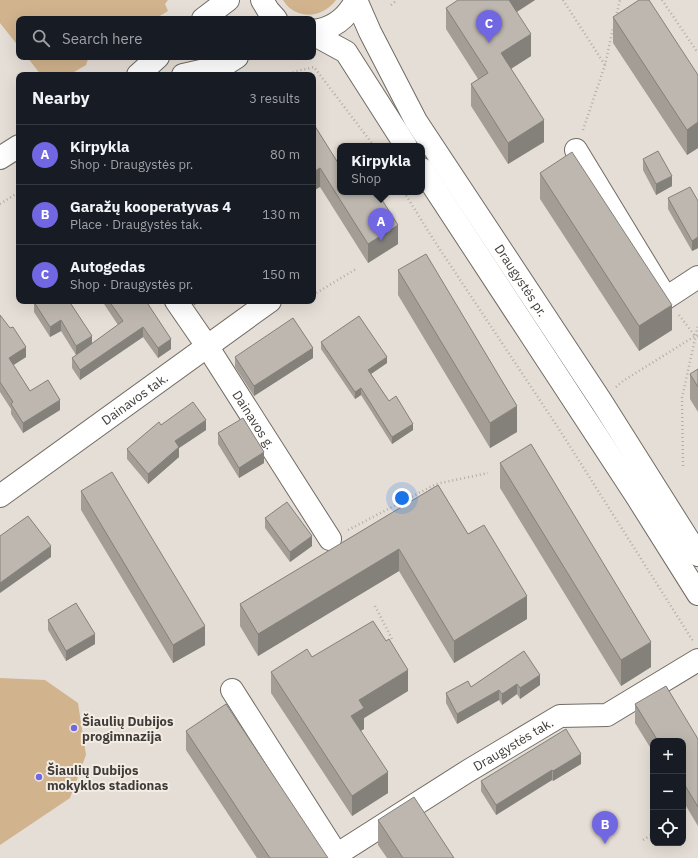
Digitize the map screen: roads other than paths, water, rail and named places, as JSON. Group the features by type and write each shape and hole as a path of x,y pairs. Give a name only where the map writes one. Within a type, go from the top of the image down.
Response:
{"main road":[{"path":"206,16 228,0"},
{"path":"262,0 273,16"},
{"path":"316,32 329,28 345,17 356,0"},
{"name":"Draugystės pr.","path":"356,0 370,32 416,121 601,401 698,555"},
{"path":"316,35 346,52 404,143"},
{"path":"141,72 155,60"},
{"path":"196,72 223,66 232,60"},
{"path":"0,158 16,148"},
{"path":"576,150 666,298 698,277"},
{"name":"Draugystės pr.","path":"425,174 637,496 698,594"},
{"name":"Dainavos g.","path":"178,304 207,346 330,539"},
{"name":"Dainavos tak.","path":"0,496 266,304"},
{"name":"Draugystės tak.","path":"232,690 338,856 468,771 560,716 607,715 696,652"}],"place":[{"name":"Autogedas","path":"489,43"},
{"name":"Kirpykla","path":"381,241"},
{"name":"Šiaulių Dubijos progimnazija","path":"74,728"},
{"name":"Šiaulių Dubijos mokyklos stadionas","path":"39,777"},
{"name":"Garažų kooperatyvas 4","path":"605,844"}]}
